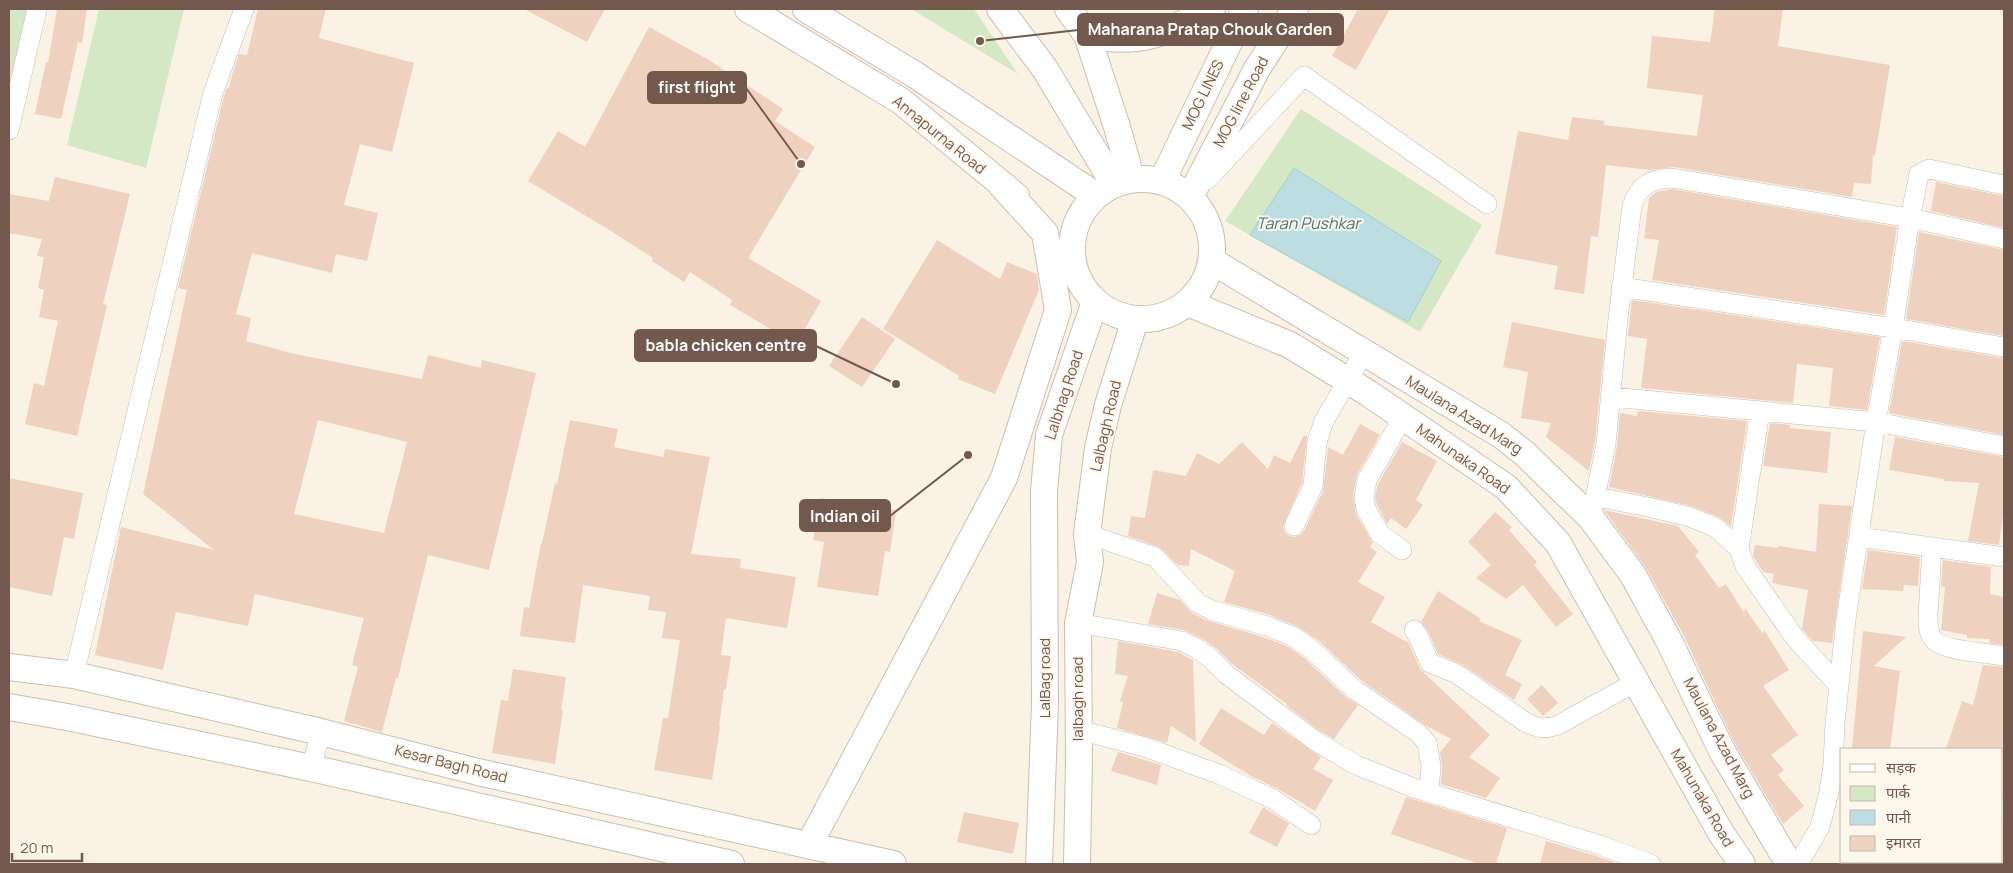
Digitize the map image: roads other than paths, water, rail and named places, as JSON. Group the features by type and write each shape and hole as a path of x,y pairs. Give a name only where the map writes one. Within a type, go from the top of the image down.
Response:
{"main road":[{"name":"Annapurna Road","path":"748,9 901,101 1002,186 1073,238"},
{"path":"806,9 914,74 1113,186"},
{"path":"1000,9 1045,69 1113,186"},
{"path":"1068,9 1087,35 1117,127 1113,186"},
{"path":"1087,35 1110,40 1128,40 1156,35 1212,9"},
{"name":"MOG LINES","path":"1162,181 1245,9"},
{"name":"MOG line Road","path":"1190,197 1257,69 1295,9"},
{"path":"1146,178 1162,181 1177,187 1190,197 1205,216 1212,238 1212,261 1204,284 1188,303 1172,313 1154,319 1136,320 1114,314 1095,302 1081,283 1073,262 1073,238 1078,222 1113,186 1146,178"},
{"path":"808,845 1004,478 1058,310 1045,233 1002,186"},
{"name":"Maulana Azad Marg","path":"1212,261 1501,435 1594,508 1669,641 1722,752 1790,864"},
{"name":"Lalbhag Road","path":"1044,491 1049,435 1095,302"},
{"name":"Mahunaka Road","path":"1188,303 1290,345 1347,380 1506,487 1558,543 1721,833 1742,864"},
{"name":"Lalbagh Road","path":"1087,534 1098,448 1108,405 1136,320"},
{"path":"1004,478 1049,435"},
{"name":"LalBag road","path":"1038,864 1045,704 1044,491"},
{"name":"lalbagh road","path":"1077,864 1078,622 1090,562 1087,534"},
{"name":"Kesar Bagh Road","path":"9,667 74,675 321,732 478,772 893,864"},
{"path":"9,707 67,717 311,768 731,864"}],"street":[{"path":"9,130 37,9"},
{"path":"74,675 214,93 244,9"},
{"path":"1190,197 1304,76 1487,204"},
{"path":"1798,864 1820,827 1836,781 1839,686 1846,619 1876,422 1919,174 1929,169 2004,185"},
{"path":"1839,686 1795,638 1745,566 1739,549 1715,527 1687,516 1648,506 1594,508 1606,444 1622,287 1632,206 1637,192 1648,183 1672,178 1910,218 2004,239"},
{"path":"1622,287 1893,328 2004,347"},
{"path":"1294,526 1313,486 1317,442 1324,421 1364,352"},
{"path":"1612,397 1876,422 2004,446"},
{"path":"1739,549 1760,412"},
{"path":"1402,550 1380,534 1366,510 1364,498 1367,480 1403,417"},
{"path":"1087,534 1155,557 1198,603 1211,610 1267,626 1292,636 1310,648 1356,690 1418,734 1427,743 1431,766 1429,793"},
{"path":"1858,538 2004,557"},
{"path":"1932,547 1928,616 1928,627 1932,638 1938,644 1949,647 2004,656"},
{"path":"1078,622 1182,641 1196,648 1211,659 1226,674 1332,752 1356,766 1429,793 1600,845 1652,864"},
{"path":"1414,630 1424,644 1430,663 1457,674 1536,728 1548,729 1558,725 1636,682"},
{"path":"1079,730 1145,747 1221,775 1273,799 1311,825"},
{"path":"311,768 321,732"}],"water":[{"name":"Taran Pushkar","path":"1294,168 1441,261 1408,322 1250,235"}],"place":[{"name":"Maharana Pratap Chouk Garden","path":"980,41"},
{"name":"first flight","path":"801,164"},
{"name":"babla chicken centre","path":"896,384"},
{"name":"Indian oil","path":"968,455"}]}
